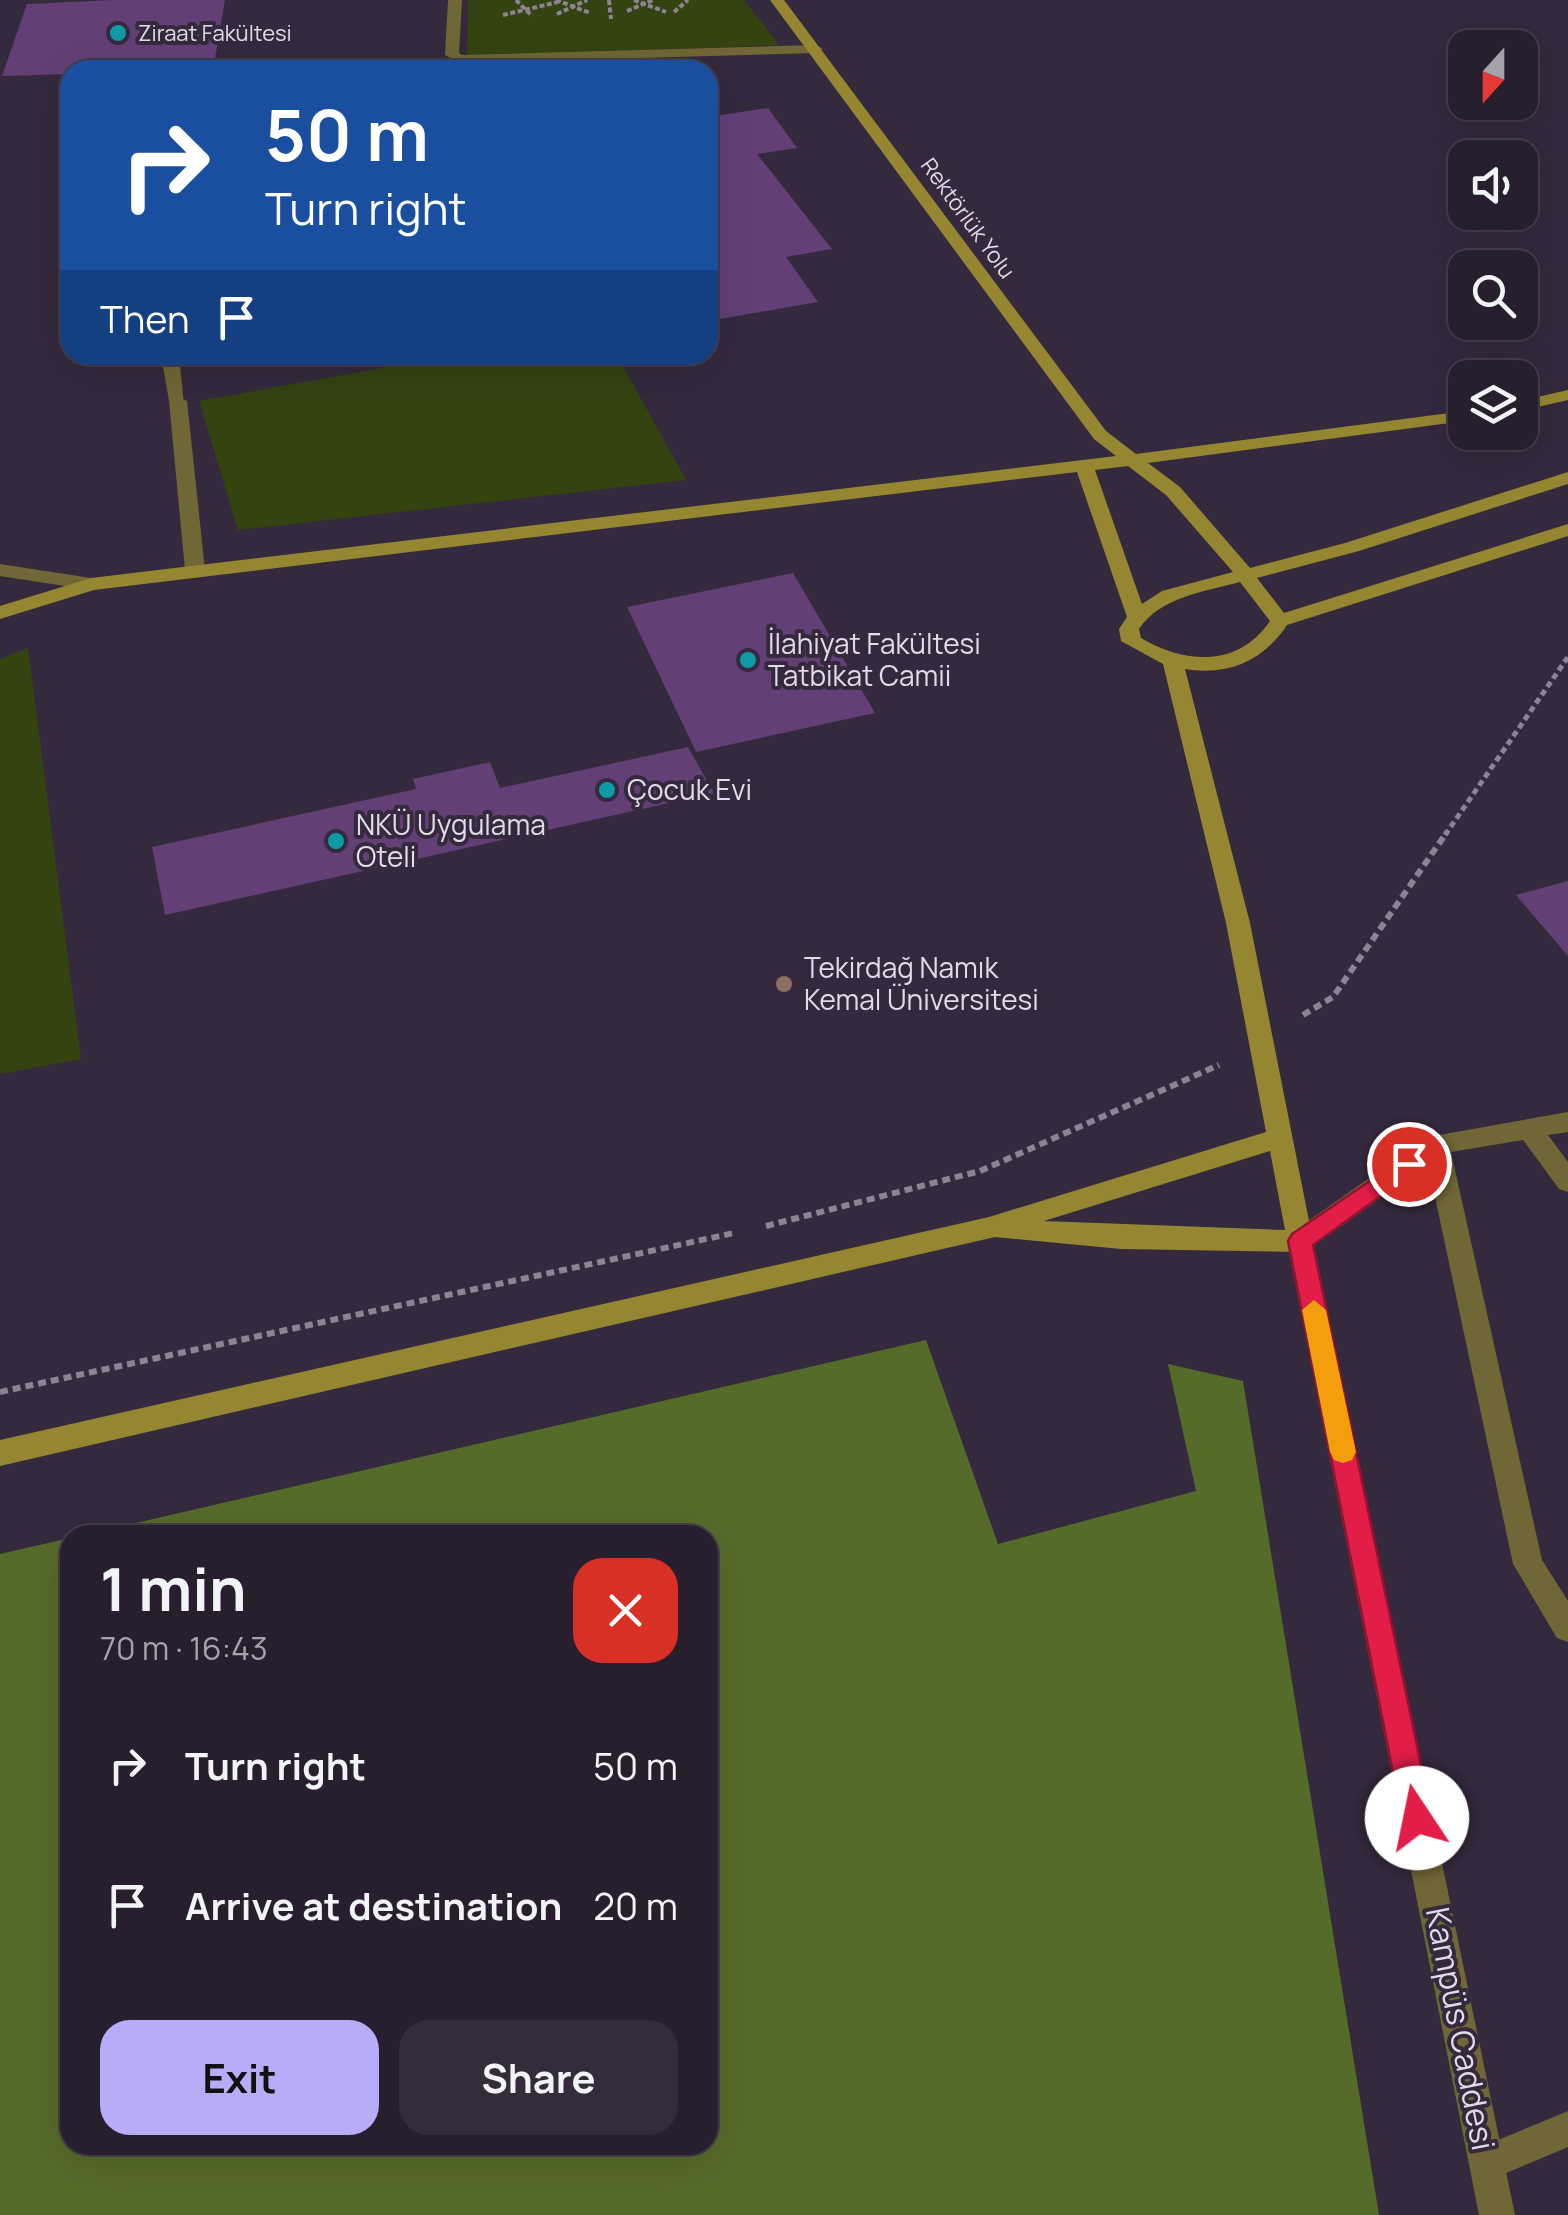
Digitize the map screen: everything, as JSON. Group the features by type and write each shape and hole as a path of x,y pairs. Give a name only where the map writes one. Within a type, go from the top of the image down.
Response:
{"street":[{"path":"455,0 452,55 460,58 816,49"},
{"name":"Rektörlük Yolu","path":"777,0 1100,434 1173,491 1280,621"},
{"path":"172,365 195,570"},
{"path":"1538,402 1568,396"},
{"path":"0,613 91,584 195,570 1084,466 1448,418"},
{"path":"1084,466 1136,616"},
{"path":"1568,478 1246,577 1169,595 1136,616 1129,629 1131,642 1173,662 1236,661 1257,652 1271,640 1280,621 1568,530"},
{"path":"0,570 91,584"},
{"name":"Kampüs Caddesi","path":"1173,662 1238,923 1497,2215"},
{"path":"989,1228 1121,1238 1300,1241 1437,1144 1568,1122"},
{"path":"1529,1128 1568,1182"},
{"path":"0,1454 989,1228 1279,1138"},
{"path":"1437,1144 1528,1564 1568,1626"},
{"path":"1487,2163 1568,2129"}],"path":[{"path":"556,0 569,8 604,14 639,8 653,0"},
{"path":"762,1227 980,1171 1211,1070 1333,997 1568,657"},
{"path":"0,1392 742,1232"}],"green space":[{"path":"468,0 744,0 779,45 467,57"},
{"path":"399,365 623,365 686,480 238,530 199,401"},
{"path":"28,648 81,1059 0,1074 0,659"},
{"path":"926,1340 998,1544 1196,1491 1168,1364 1243,1381 1379,2215 0,2215 0,1554 60,1540 60,2155 718,2155 718,1525 127,1525"}],"building":[{"name":"Ziraat Fakültesi","path":"225,0 215,60 60,60 60,74 2,76 27,4"},
{"path":"768,108 797,148 757,154 832,249 786,257 818,302 718,319 718,116"},
{"name":"İlahiyat Fakültesi Tatbikat Camii","path":"793,573 875,713 696,752 627,607"},
{"name":"NKÜ Uygulama Oteli","path":"688,747 714,793 165,915 152,847 416,789 413,779 490,762 500,788"},
{"path":"1568,881 1568,956 1516,895"}],"slow traffic":[{"path":"1314,1310 1343,1452"}],"place":[{"name":"Ziraat Fakültesi","path":"118,33"},
{"name":"İlahiyat Fakültesi Tatbikat Camii","path":"748,660"},
{"name":"Çocuk Evi","path":"607,790"},
{"name":"NKÜ Uygulama Oteli","path":"336,841"},
{"name":"Tekirdağ Namık Kemal Üniversitesi","path":"784,984"}],"route":[{"path":"1409,1164 1300,1241 1417,1818"}]}
